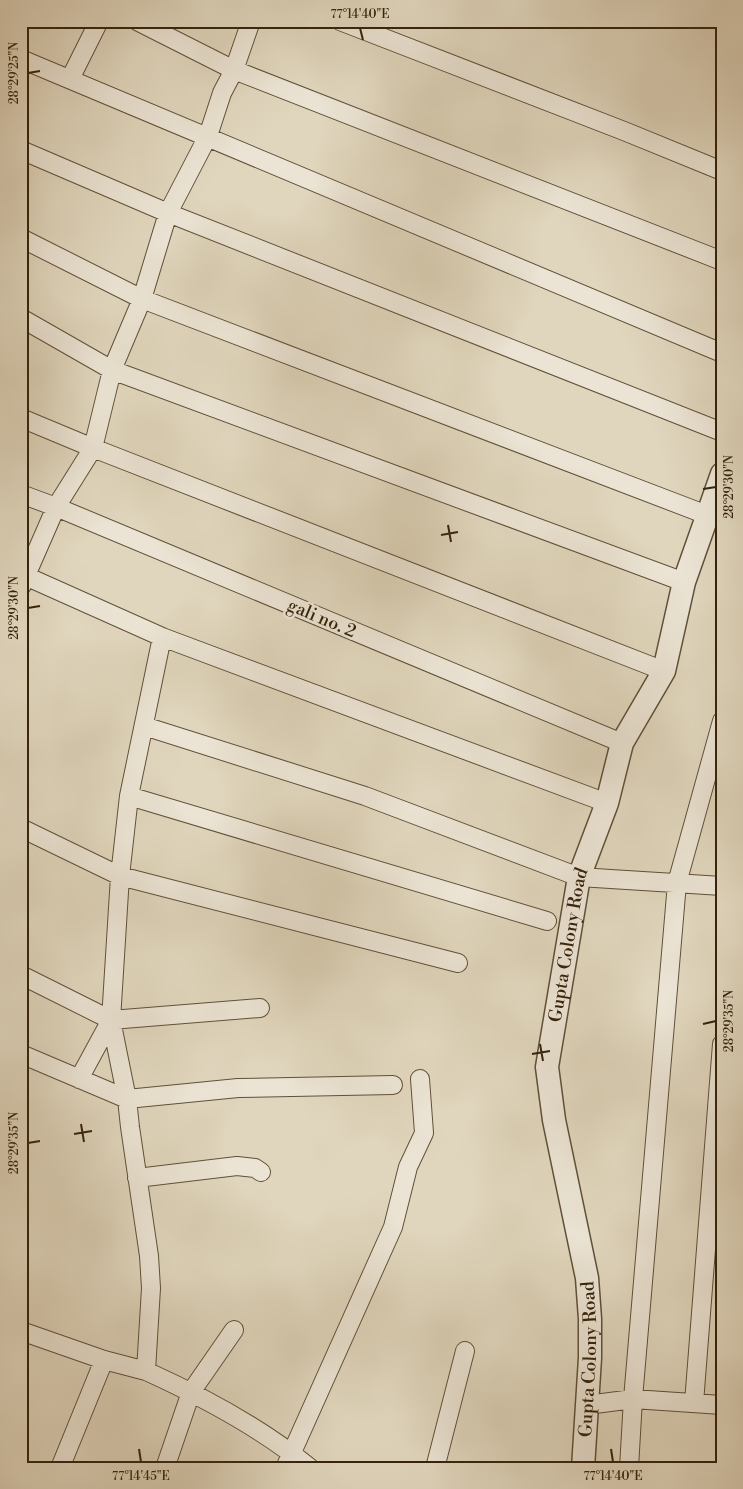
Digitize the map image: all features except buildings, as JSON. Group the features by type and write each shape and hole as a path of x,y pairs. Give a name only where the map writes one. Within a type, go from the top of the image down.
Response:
{"street":[{"path":"70,79 99,21"},
{"path":"137,21 234,70 722,261"},
{"path":"250,21 234,70 222,93 208,136 168,213 142,299 112,370 93,448 56,507 23,579 162,637 606,803"},
{"path":"340,21 722,171"},
{"path":"21,58 722,353"},
{"path":"21,150 168,213 722,432"},
{"path":"21,238 142,299 707,515"},
{"path":"21,318 112,370 684,582"},
{"path":"21,418 664,672"},
{"name":"Gupta Colony Road","path":"582,1468 590,1358 587,1278 554,1120 547,1067 579,877 606,803 622,743 664,672 684,582 722,474"},
{"name":"gali no. 2","path":"21,494 622,743"},
{"path":"146,1372 151,1288 146,1232 127,1099 111,1020 120,876 129,796 162,637"},
{"path":"629,1468 633,1399 677,883 722,721"},
{"path":"144,726 365,796 579,877 722,886"},
{"path":"129,796 547,921"},
{"path":"21,828 120,876 458,963"},
{"path":"21,975 111,1020 260,1008"},
{"path":"79,1079 111,1020"},
{"path":"694,1403 722,1044"},
{"path":"21,1054 127,1099 238,1088 393,1085"},
{"path":"288,1460 393,1227 408,1166 424,1133 420,1079"},
{"path":"137,1178 236,1166 255,1168 262,1172"},
{"path":"165,1468 191,1392 234,1330"},
{"path":"21,1331 104,1360 146,1372 191,1392 288,1460 310,1468"},
{"path":"436,1468 465,1350"},
{"path":"60,1468 104,1360"},
{"path":"587,1404 633,1399 722,1405"}]}
